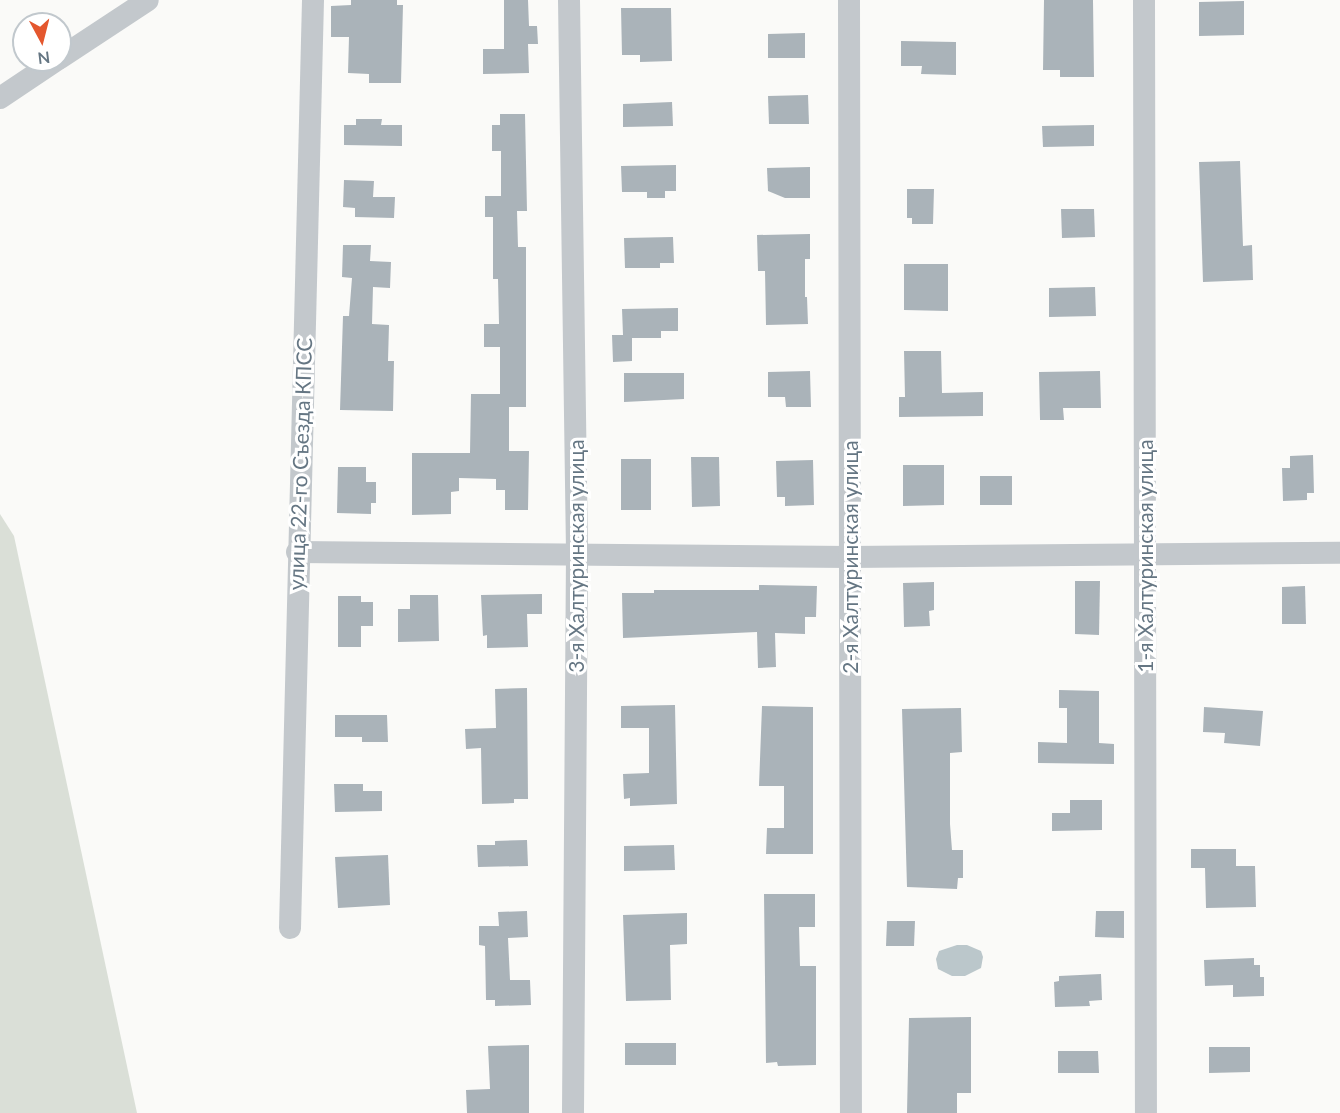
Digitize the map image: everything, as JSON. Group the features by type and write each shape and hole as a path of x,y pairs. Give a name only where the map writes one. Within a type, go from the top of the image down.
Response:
{"street":[{"path":"72,50 148,0"},
{"name":"улица 22-го Съезда КПСС","path":"290,928 297,552 313,0"},
{"name":"3-я Халтуринская улица","path":"569,0 577,553 573,1113"},
{"name":"2-я Халтуринская улица","path":"849,0 851,1113"},
{"name":"1-я Халтуринская улица","path":"1144,0 1146,1113"},
{"path":"6,94 39,72"},
{"path":"297,552 849,557 1145,552 1340,553"}],"shaded area":[{"path":"0,514 14,536 137,1113 0,1113"},
{"path":"957,945 967,945 981,951 983,957 981,968 965,976 952,976 938,969 936,959 939,951"}],"building":[{"path":"351,0 397,0 397,5 403,5 401,83 369,83 369,74 348,73 349,37 331,37 331,6 351,5"},
{"path":"504,0 528,0 529,26 537,26 538,44 528,44 529,73 483,74 483,49 504,49"},
{"path":"1044,0 1093,0 1094,77 1060,77 1060,70 1043,70"},
{"path":"1244,1 1244,35 1199,36 1199,2"},
{"path":"621,8 671,8 672,61 640,62 640,55 622,55"},
{"path":"805,33 805,58 768,58 768,34"},
{"path":"901,41 956,42 956,75 921,74 922,66 901,66"},
{"path":"808,95 809,124 769,124 768,96"},
{"path":"672,102 673,126 623,127 623,104"},
{"path":"500,114 525,114 527,211 517,211 518,247 526,247 526,407 509,407 509,451 529,451 528,510 505,510 505,490 496,490 496,479 459,478 459,491 451,492 451,514 412,515 412,453 470,453 471,394 500,394 500,347 484,347 484,324 499,324 498,279 493,279 493,217 485,217 485,196 501,196 501,151 492,151 492,125 500,125"},
{"path":"356,119 382,119 381,125 402,125 402,146 344,145 344,125 356,125"},
{"path":"1094,125 1094,146 1043,147 1042,126"},
{"path":"1240,161 1243,246 1252,245 1253,280 1203,282 1199,162"},
{"path":"676,165 676,191 665,191 665,198 647,198 647,192 622,192 621,166"},
{"path":"810,167 810,198 785,198 768,191 767,168"},
{"path":"344,180 374,181 373,197 395,197 394,218 355,217 355,208 343,207"},
{"path":"907,189 934,189 933,224 912,224 912,218 907,218"},
{"path":"1061,209 1094,209 1095,237 1062,238"},
{"path":"810,234 810,259 805,259 808,324 766,325 765,271 758,271 757,235"},
{"path":"673,237 674,263 660,263 660,268 625,268 624,238"},
{"path":"343,245 371,245 370,261 391,262 390,288 373,287 372,324 389,325 388,361 394,361 393,411 340,410 343,316 349,316 352,278 342,277"},
{"path":"904,264 948,264 948,311 904,310"},
{"path":"1095,287 1096,316 1049,317 1049,288"},
{"path":"678,308 678,331 661,331 661,338 632,338 632,361 613,362 612,335 623,335 622,309"},
{"path":"904,351 941,351 942,393 983,392 983,416 899,417 899,397 905,397"},
{"path":"810,371 811,407 786,407 785,397 768,397 768,372"},
{"path":"1100,371 1101,408 1063,408 1064,420 1040,420 1039,372"},
{"path":"624,373 684,373 684,399 624,402"},
{"path":"1313,455 1314,493 1307,493 1307,500 1283,501 1282,468 1290,468 1290,456"},
{"path":"691,457 719,457 720,506 692,507"},
{"path":"621,459 651,459 651,510 621,510"},
{"path":"813,460 814,505 785,506 785,497 777,497 776,461"},
{"path":"903,465 944,465 944,505 903,506"},
{"path":"338,467 366,467 366,482 376,482 376,503 371,503 371,514 337,513"},
{"path":"980,476 1012,476 1012,505 980,505"},
{"path":"1075,581 1100,581 1099,635 1075,634"},
{"path":"934,582 934,610 929,611 930,626 904,627 903,583"},
{"path":"759,585 817,586 816,617 805,617 805,634 775,633 776,667 758,668 757,632 623,638 622,593 654,593 654,590 759,590"},
{"path":"1305,586 1306,624 1282,624 1282,587"},
{"path":"542,594 542,614 527,614 528,647 487,648 487,635 483,636 481,595"},
{"path":"410,595 438,595 439,641 398,642 398,609 410,609"},
{"path":"338,596 361,596 361,602 373,602 373,626 361,626 361,647 338,647"},
{"path":"527,688 528,799 514,799 514,803 482,804 481,748 466,749 465,729 496,728 495,689"},
{"path":"1059,690 1099,691 1099,743 1114,744 1114,764 1038,763 1038,742 1067,743 1067,708 1059,708"},
{"path":"675,705 677,804 630,806 630,798 624,799 623,774 649,773 649,728 621,728 621,706"},
{"path":"762,706 813,707 813,854 766,854 767,828 784,828 784,786 759,786"},
{"path":"1204,707 1263,711 1260,746 1224,743 1225,733 1203,732"},
{"path":"961,708 962,752 950,753 950,824 952,850 963,850 963,878 958,878 957,889 907,887 902,709"},
{"path":"335,715 387,715 388,742 362,742 362,737 335,737"},
{"path":"334,784 363,784 363,791 382,791 382,811 335,812"},
{"path":"1070,800 1102,800 1102,830 1052,831 1052,813 1070,813"},
{"path":"527,840 528,866 478,867 477,845 495,845 495,841"},
{"path":"674,845 675,870 624,871 624,846"},
{"path":"1191,849 1236,849 1236,866 1255,866 1256,907 1206,908 1205,868 1191,868"},
{"path":"388,855 390,905 338,908 335,857"},
{"path":"764,894 815,894 815,927 799,927 800,966 816,966 816,1065 778,1066 777,1062 766,1063"},
{"path":"527,911 528,937 508,938 510,980 530,980 531,1005 495,1006 495,1000 486,1000 485,946 479,945 479,926 499,926 498,912"},
{"path":"1096,911 1124,911 1124,938 1095,937"},
{"path":"687,913 687,944 670,945 671,1000 626,1001 623,915"},
{"path":"887,921 915,921 914,946 886,946"},
{"path":"1254,958 1254,965 1260,965 1260,977 1264,977 1264,996 1233,997 1233,985 1205,986 1204,960"},
{"path":"1101,974 1102,1000 1089,1001 1090,1006 1055,1007 1054,982 1059,981 1059,976"},
{"path":"971,1017 971,1093 957,1093 957,1113 907,1113 909,1018"},
{"path":"625,1043 676,1043 676,1065 625,1065"},
{"path":"529,1045 529,1113 467,1113 466,1090 490,1089 488,1046"},
{"path":"1209,1047 1250,1047 1250,1072 1209,1073"},
{"path":"1058,1051 1098,1051 1099,1073 1058,1073"}]}
